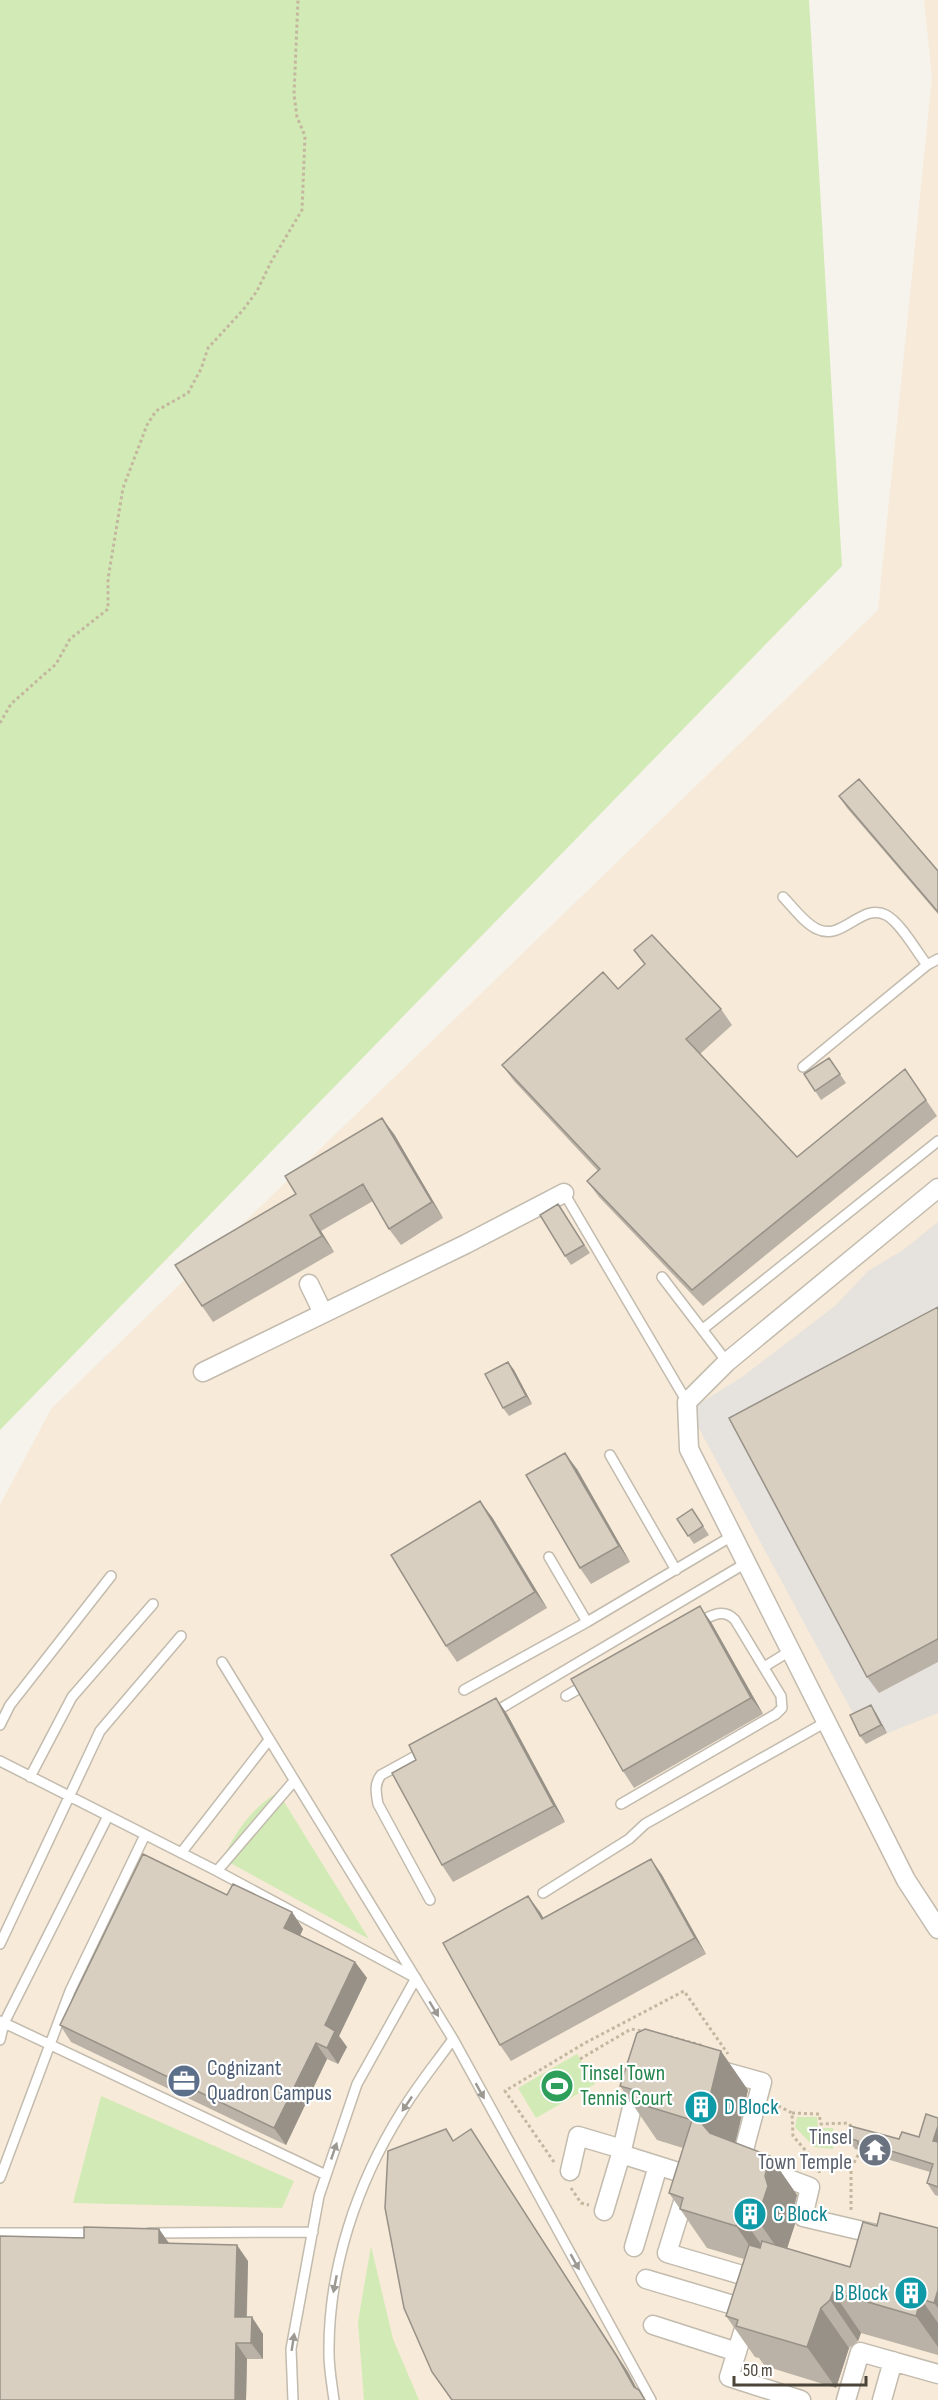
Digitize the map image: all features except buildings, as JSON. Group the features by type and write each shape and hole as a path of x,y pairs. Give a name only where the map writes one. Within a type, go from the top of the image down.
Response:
{"street":[{"path":"938,1188 727,1362 687,1402 689,1449 906,1880 938,1929"},
{"path":"203,1372 466,1244 564,1193"},
{"path":"309,1284 323,1313"},
{"path":"694,2063 762,2082 741,2161 810,2187 803,2217 904,2241"},
{"path":"604,2211 622,2152 636,2085 647,2066"},
{"path":"564,2173 578,2136 690,2176 668,2253 759,2280 729,2377 793,2399"},
{"path":"634,2247 658,2166"},
{"path":"646,2279 750,2310"},
{"path":"652,2325 737,2352"},
{"path":"846,2400 860,2352 938,2374"},
{"path":"882,2400 892,2361"}],"lane":[{"path":"783,897 816,929 825,932 846,927 867,914 877,912 886,915 894,921 927,965"},
{"path":"803,1067 927,965 938,959"},
{"path":"703,1329 938,1141"},
{"path":"564,1193 687,1402"},
{"path":"663,1277 727,1362"},
{"path":"610,1455 676,1570"},
{"path":"464,1690 587,1622 732,1536"},
{"path":"549,1557 587,1622"},
{"path":"487,1717 746,1563"},
{"path":"0,1725 10,1705 111,1576"},
{"path":"30,1777 72,1697 153,1604"},
{"path":"621,1804 776,1714 782,1708 783,1703 764,1667 730,1614 722,1612 709,1616 688,1628"},
{"path":"0,1944 100,1731 181,1636"},
{"path":"764,1667 790,1651"},
{"path":"222,1662 453,2039 651,2400"},
{"path":"566,1696 597,1679"},
{"path":"543,1893 629,1839 645,1824 826,1722"},
{"path":"181,1853 269,1740"},
{"path":"430,1749 381,1775 377,1780 376,1790 378,1804 430,1900"},
{"path":"0,1761 217,1871 416,1978"},
{"path":"217,1871 294,1781"},
{"path":"0,2040 2,2022 108,1816"},
{"path":"0,2178 70,1991 145,1835"},
{"path":"293,2400 291,2349 319,2196 357,2084 416,1978"},
{"path":"2,2022 326,2175"},
{"path":"334,2400 329,2355 333,2295 345,2236 355,2203 402,2111 453,2039"},
{"path":"139,2233 313,2232"},
{"path":"0,2233 104,2233"}],"path":[{"path":"0,723 11,704 56,664 70,639 108,609 108,579 123,488 147,425 156,411 189,393 208,348 257,291 271,262 302,210 305,136 297,117 294,94 300,8 298,0"},
{"path":"604,2211 581,2203 564,2173 505,2091 585,2043 684,1991 731,2058 724,2054"},
{"path":"580,2059 631,2029 643,2031"},
{"path":"654,2033 678,2037 706,2047"},
{"path":"758,2096 792,2113 819,2114 821,2124 848,2122 860,2135"},
{"path":"792,2113 793,2136 820,2167 818,2176"},
{"path":"851,2214 851,2168 866,2141"}],"shaded area":[{"path":"924,0 938,0 938,2400 0,2400 0,1505 51,1409 878,610 932,78"},
{"path":"938,1222 938,1713 868,1741 689,1410 742,1377 836,1305 868,1271 903,1250"}],"green space":[{"path":"0,0 809,0 842,566 0,1430"},
{"path":"278,1792 369,1939 223,1859 245,1821 260,1805"},
{"name":"Tinsel Town Tennis Court","path":"577,2054 595,2084 536,2118 518,2088"},
{"path":"101,2096 294,2181 282,2208 73,2203"},
{"path":"797,2117 817,2117 818,2128 833,2128 833,2149 814,2147 795,2127"},
{"path":"371,2246 393,2339 419,2400 364,2400 358,2322"}],"place":[{"name":"Cognizant Quadron Campus","path":"184,2081"},
{"name":"Tinsel Town Tennis Court","path":"557,2086"},
{"name":"D Block","path":"701,2107"},
{"name":"Tinsel Town Temple","path":"875,2150"},
{"name":"C Block","path":"750,2214"},
{"name":"B Block","path":"911,2293"}]}
